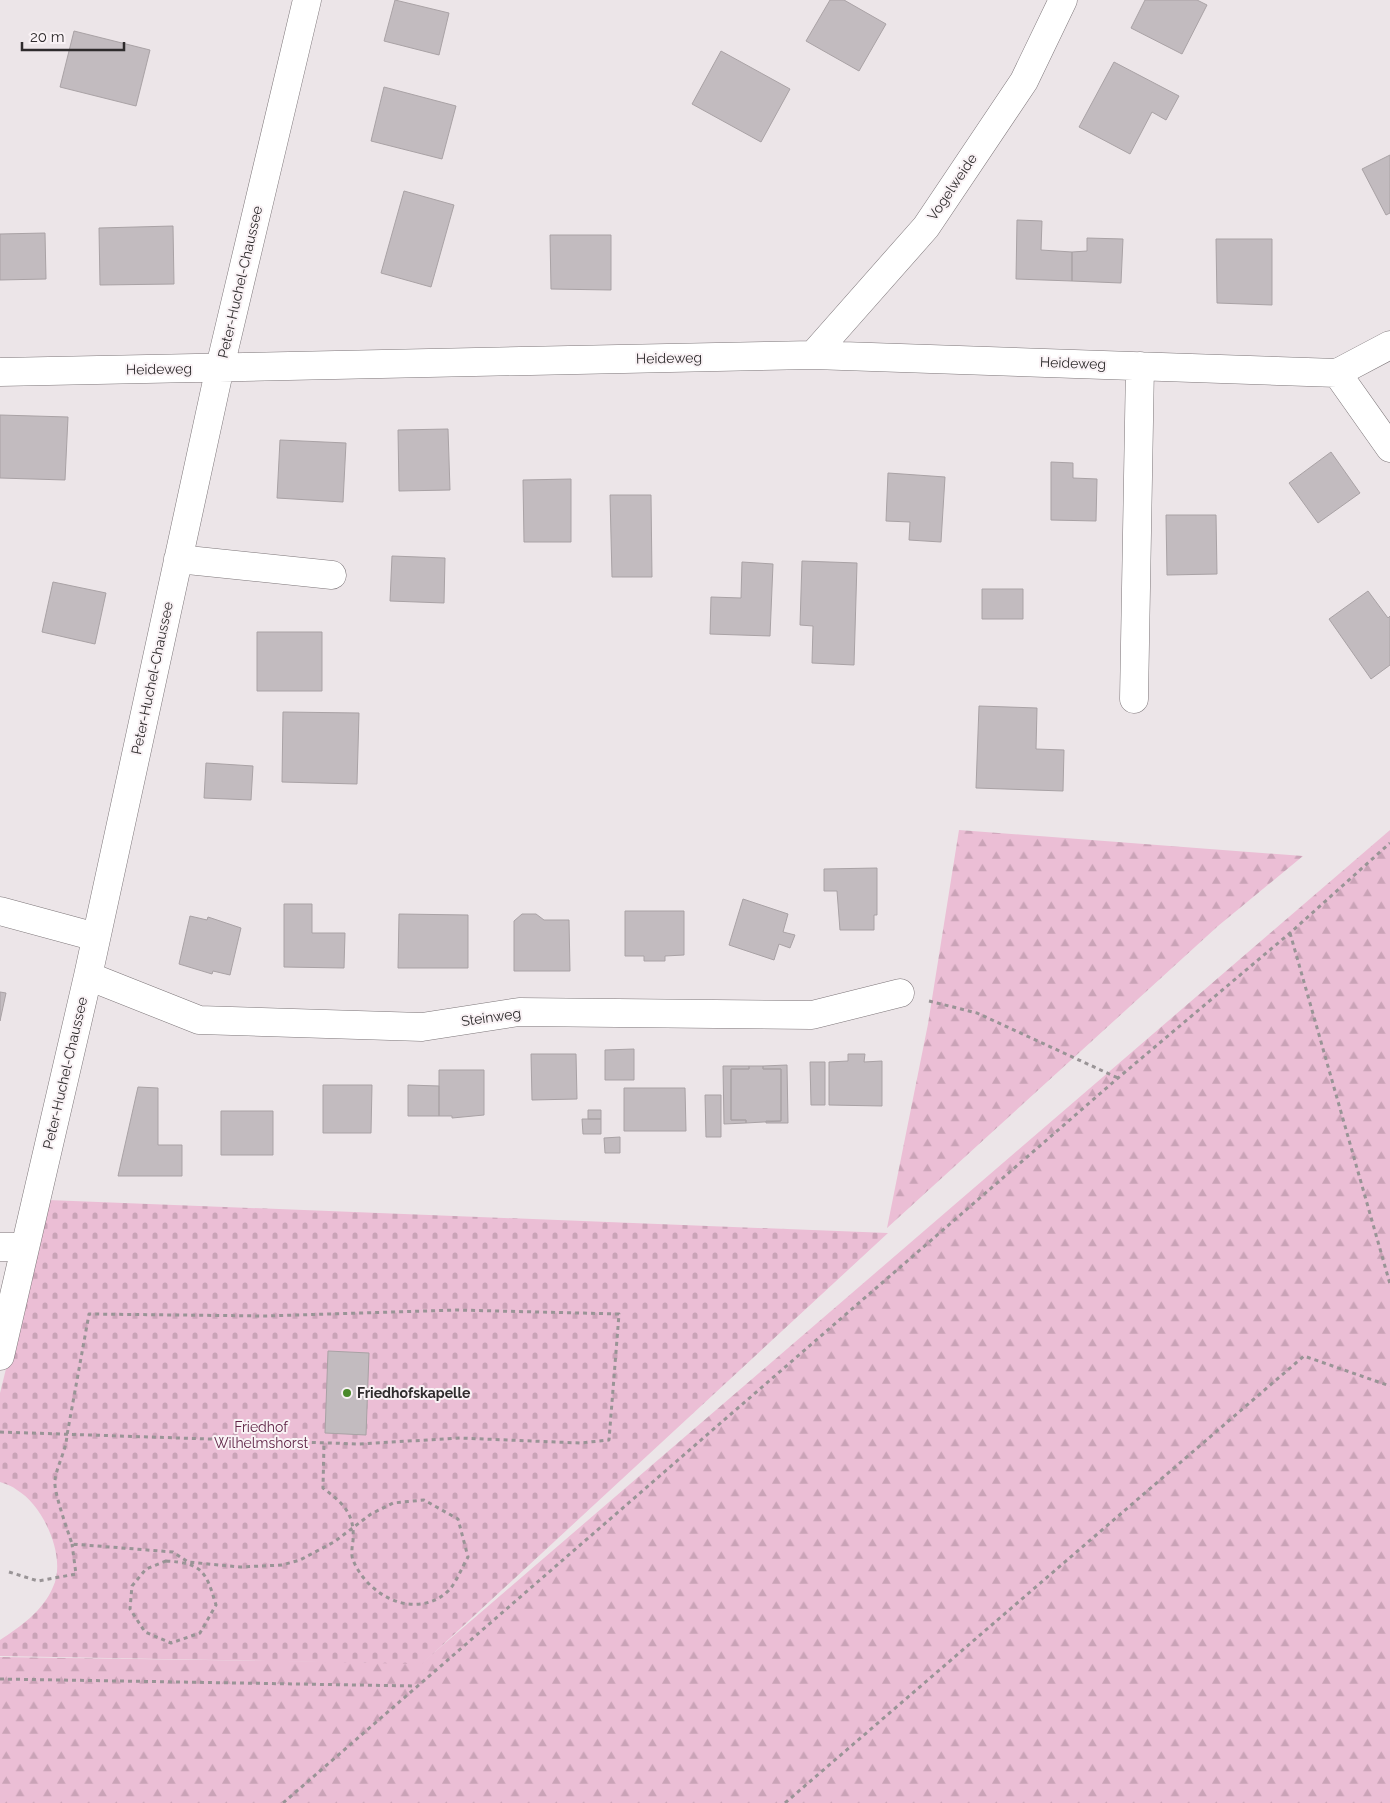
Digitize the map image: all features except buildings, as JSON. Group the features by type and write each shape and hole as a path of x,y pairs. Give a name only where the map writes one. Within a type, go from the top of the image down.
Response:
{"street":[{"name":"Peter-Huchel-Chaussee","path":"0,1356 12,1247 88,976 220,368 306,0"},
{"name":"Vogelweide","path":"813,355 926,227 1024,81 1063,0"},
{"path":"1390,345 1337,373 1390,448"},
{"name":"Heideweg","path":"0,372 813,355 1337,373"},
{"path":"1134,700 1140,366"},
{"path":"178,559 332,575"},
{"path":"0,911 96,937"},
{"name":"Steinweg","path":"88,976 199,1020 422,1027 519,1012 812,1016 900,993"}],"path":[{"path":"283,1803 1118,1078 1290,933 1390,843"},
{"path":"1290,933 1390,1284"},
{"path":"900,993 977,1013 1118,1078"},
{"path":"0,1432 67,1435 359,1444 460,1438 580,1443 608,1440 619,1314 458,1310 265,1316 88,1314 67,1435 66,1444 59,1460 54,1483 72,1544 76,1574 38,1581 9,1572"},
{"path":"786,1803 1304,1356 1390,1386"},
{"path":"72,1544 173,1552 188,1562 208,1576 216,1604 200,1632 171,1643 145,1632 130,1609 132,1586 146,1568 166,1561 188,1562 240,1567 282,1565 300,1560 334,1542 354,1527 371,1514 393,1503 424,1500 458,1519 468,1557 447,1593 420,1606 390,1600 364,1581 352,1558 354,1527 344,1504 323,1488 324,1443"},
{"path":"0,1678 417,1686"}],"green space":[{"path":"959,830 1303,856 1218,926 887,1228 928,1024"},
{"path":"1390,830 1390,1803 0,1803 0,1657 422,1663"},
{"name":"Friedhof Wilhelmshorst","path":"48,1200 888,1233 422,1664 0,1656 0,1640 23,1624 37,1611 49,1596 57,1575 55,1548 44,1520 27,1498 13,1487 0,1482 0,1393"}],"place":[{"name":"Friedhofskapelle","path":"347,1393"}]}
